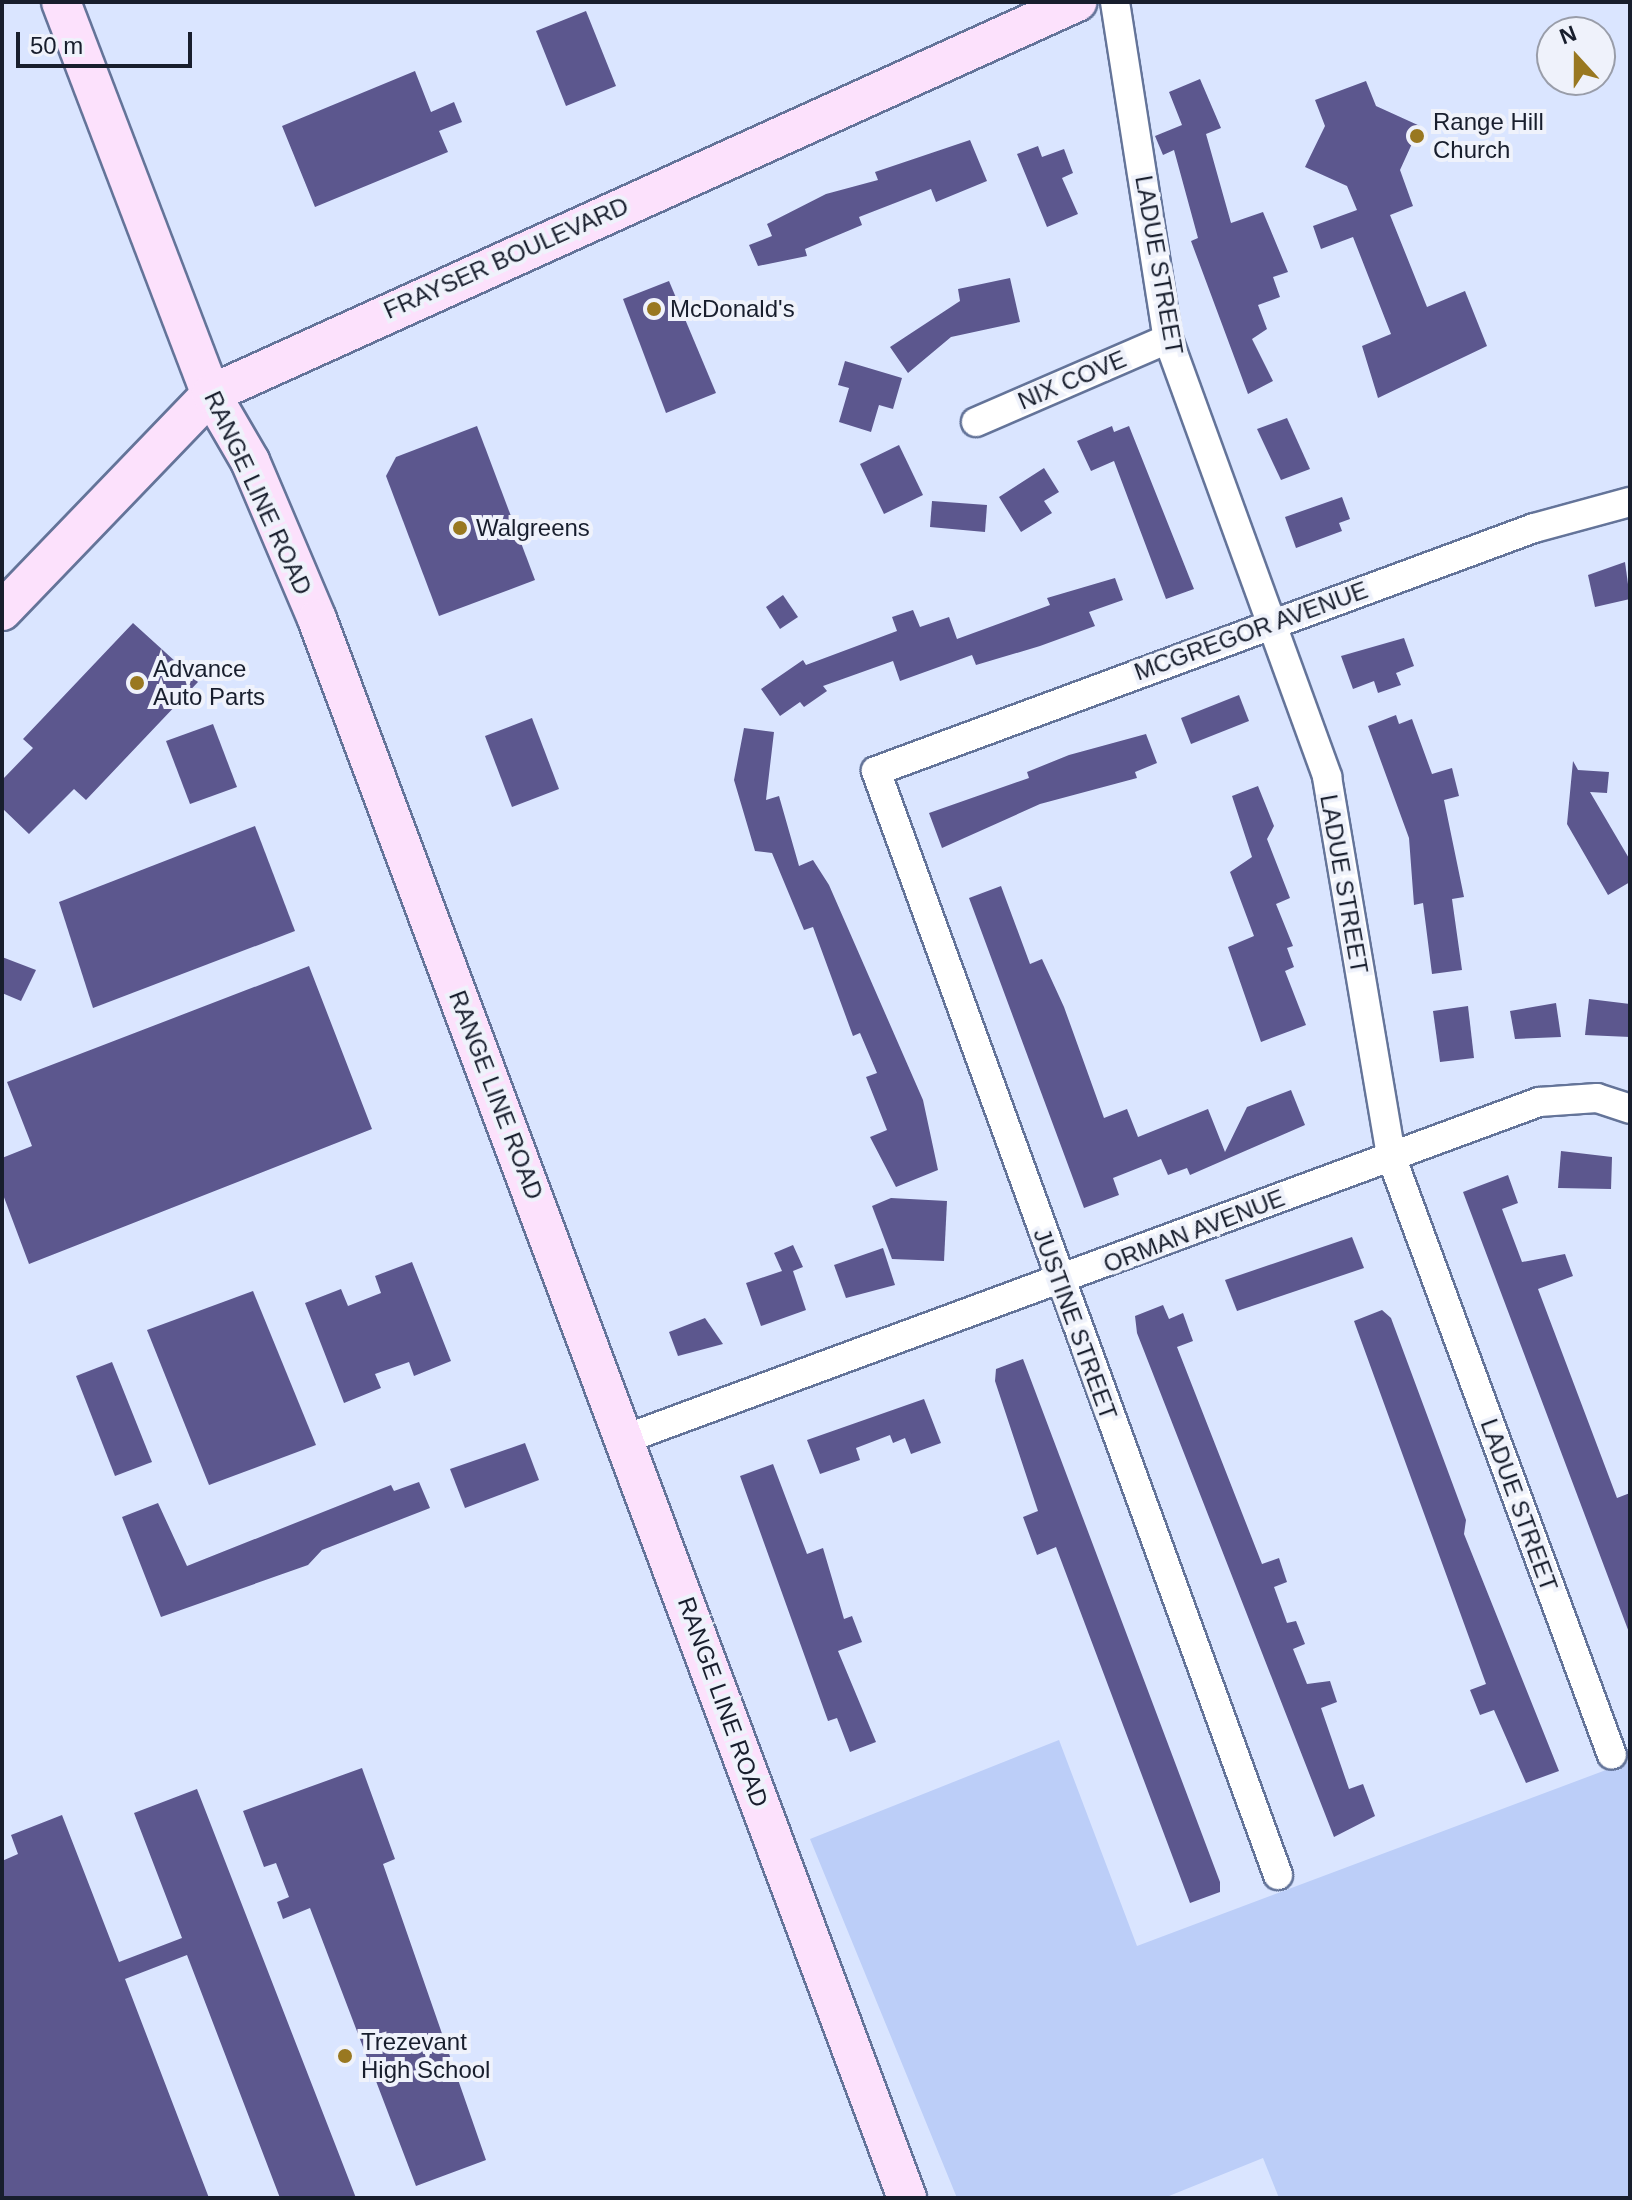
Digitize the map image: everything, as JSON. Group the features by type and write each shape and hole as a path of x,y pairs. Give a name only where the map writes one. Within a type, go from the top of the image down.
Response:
{"main road":[{"name":"RANGE LINE ROAD","path":"61,2 211,394 250,461 317,619 907,2198"},
{"name":"FRAYSER BOULEVARD","path":"2,611 211,394 1077,2"}],"street":[{"name":"LADUE STREET","path":"1115,2 1168,339 1327,777 1391,1156 1612,1755"},
{"name":"NIX COVE","path":"976,422 1168,339"},
{"name":"MCGREGOR AVENUE","path":"876,771 1534,528 1630,502"},
{"name":"JUSTINE STREET","path":"876,771 1059,1282 1278,1875"},
{"name":"ORMAN AVENUE","path":"625,1439 1059,1282 1539,1102 1597,1098 1630,1109"}],"shaded area":[{"path":"1059,1740 1137,1946 1630,1761 1630,2198 1279,2198 1263,2158 1164,2198 957,2198 810,1839"}],"building":[{"path":"586,11 616,86 566,106 536,31"},
{"path":"415,71 431,112 454,102 462,122 439,131 448,152 315,207 282,126"},
{"path":"1200,79 1221,128 1206,134 1231,223 1263,212 1288,272 1273,277 1280,297 1258,305 1267,329 1252,339 1273,381 1248,394 1191,241 1198,238 1174,150 1163,155 1155,136 1182,125 1169,92"},
{"path":"1366,81 1376,106 1420,126 1400,170 1413,206 1390,215 1427,307 1465,291 1487,346 1378,398 1362,346 1391,334 1353,237 1321,249 1313,226 1357,210 1347,186 1305,167 1325,126 1315,100"},
{"path":"970,140 987,181 936,202 931,189 859,217 862,225 805,249 807,256 758,266 749,245 772,236 767,224 826,194 878,180 875,172"},
{"path":"1038,146 1042,157 1064,149 1073,173 1062,178 1078,214 1047,227 1017,154"},
{"path":"1010,278 1020,322 951,337 908,373 890,347 960,301 958,289"},
{"path":"669,281 716,393 666,413 623,299"},
{"path":"845,361 902,378 893,409 879,405 871,432 839,422 849,388 838,385"},
{"path":"1287,418 1310,469 1281,480 1257,429"},
{"name":"Walgreens","path":"477,426 535,580 439,616 386,476 396,457"},
{"path":"1112,426 1114,432 1129,426 1194,589 1166,599 1114,461 1091,471 1077,441"},
{"path":"899,445 923,495 884,514 860,464"},
{"path":"1044,468 1059,492 1044,501 1052,513 1021,532 999,497"},
{"path":"1342,497 1350,519 1339,523 1342,531 1296,548 1285,517"},
{"path":"932,501 987,505 985,532 930,527"},
{"path":"1625,562 1630,599 1595,607 1588,575"},
{"path":"1115,578 1123,600 1089,612 1095,626 1040,646 976,665 972,655 900,681 893,661 823,686 827,691 804,707 800,702 780,716 761,689 803,660 806,665 897,631 892,617 913,610 920,627 949,617 957,639 1050,605 1047,598"},
{"path":"783,595 798,617 780,629 766,607"},
{"path":"133,623 198,682 86,800 74,789 29,834 2,808 2,780 33,748 23,739"},
{"path":"1404,638 1414,666 1396,673 1401,685 1378,693 1374,681 1353,689 1341,656"},
{"path":"1239,695 1249,721 1191,744 1181,718"},
{"path":"1396,715 1399,724 1412,719 1432,774 1452,768 1459,796 1444,800 1464,897 1452,899 1462,970 1432,974 1423,903 1414,905 1409,838 1368,726"},
{"path":"532,718 559,789 512,807 485,736"},
{"path":"213,724 237,787 190,804 166,741"},
{"path":"744,728 774,732 766,800 779,796 799,866 813,860 829,885 923,1100 938,1170 896,1187 870,1137 887,1130 866,1077 877,1073 860,1033 853,1036 813,927 804,930 772,853 755,851 734,780"},
{"path":"1146,734 1157,763 1135,772 1137,778 1040,804 942,848 929,813 1029,778 1027,772 1069,755"},
{"path":"1573,761 1578,770 1609,772 1607,793 1590,792 1630,860 1630,882 1608,895 1567,824"},
{"path":"1258,786 1274,826 1267,839 1290,898 1276,904 1293,946 1287,948 1294,967 1285,971 1306,1025 1261,1042 1228,947 1254,936 1230,872 1252,857 1232,796"},
{"path":"255,826 295,931 93,1008 59,902"},
{"path":"1001,886 1030,964 1042,959 1064,1007 1104,1118 1127,1109 1138,1137 1208,1109 1225,1152 1247,1107 1291,1090 1305,1125 1190,1175 1187,1168 1168,1175 1161,1159 1113,1178 1119,1195 1084,1208 969,898"},
{"path":"2,957 36,970 21,1001 2,993"},
{"path":"309,966 372,1129 29,1264 2,1192 2,1158 32,1146 7,1082"},
{"path":"1589,999 1630,1004 1630,1037 1585,1035"},
{"path":"1556,1003 1561,1037 1515,1039 1510,1011"},
{"path":"1468,1006 1474,1058 1440,1062 1433,1011"},
{"path":"1561,1151 1612,1157 1611,1189 1558,1188"},
{"path":"1508,1175 1518,1203 1502,1209 1522,1262 1565,1254 1573,1276 1538,1289 1617,1498 1630,1493 1630,1635 1463,1192"},
{"path":"891,1198 947,1201 944,1261 892,1259 872,1206"},
{"path":"1352,1237 1364,1268 1237,1311 1225,1280"},
{"path":"793,1245 803,1267 793,1271 806,1310 761,1326 746,1283 782,1271 774,1253"},
{"path":"883,1248 895,1285 846,1298 834,1265"},
{"path":"412,1262 451,1361 414,1376 409,1362 375,1374 381,1388 344,1403 305,1303 341,1289 348,1306 381,1293 375,1276"},
{"path":"253,1291 316,1445 209,1485 147,1330"},
{"path":"1163,1305 1169,1319 1183,1313 1193,1341 1177,1347 1262,1564 1279,1558 1287,1582 1274,1587 1287,1623 1296,1621 1305,1644 1293,1649 1307,1684 1330,1681 1337,1702 1321,1708 1349,1789 1363,1784 1375,1816 1334,1837 1137,1333 1135,1316"},
{"path":"1382,1310 1391,1318 1466,1520 1464,1534 1559,1771 1526,1783 1494,1710 1480,1715 1470,1690 1486,1684 1354,1321"},
{"path":"705,1318 723,1344 678,1356 669,1332"},
{"path":"1023,1359 1220,1882 1220,1892 1190,1903 1056,1547 1037,1555 1023,1517 1038,1511 995,1381 996,1369"},
{"path":"112,1362 152,1462 115,1476 76,1376"},
{"path":"924,1399 941,1443 911,1454 905,1438 893,1443 890,1435 856,1448 860,1460 820,1474 807,1440"},
{"path":"525,1443 539,1480 465,1508 450,1469"},
{"path":"773,1464 807,1554 823,1548 844,1619 852,1616 862,1642 838,1651 876,1742 850,1752 837,1718 828,1721 740,1476"},
{"path":"419,1482 430,1508 322,1550 308,1565 161,1617 122,1517 158,1503 187,1566 391,1485 394,1491"},
{"path":"362,1768 395,1859 383,1864 486,2160 416,2186 310,1908 283,1919 277,1902 289,1897 276,1863 264,1867 243,1811"},
{"path":"197,1789 356,2198 280,2198 187,1955 125,1979 209,2198 2,2198 2,1861 18,1854 11,1835 62,1815 119,1962 182,1938 134,1813"}],"place":[{"name":"Range Hill Church","path":"1417,136"},
{"name":"McDonald's","path":"654,309"},
{"name":"Walgreens","path":"460,528"},
{"name":"Advance Auto Parts","path":"137,683"},
{"name":"Trezevant High School","path":"345,2056"}]}
